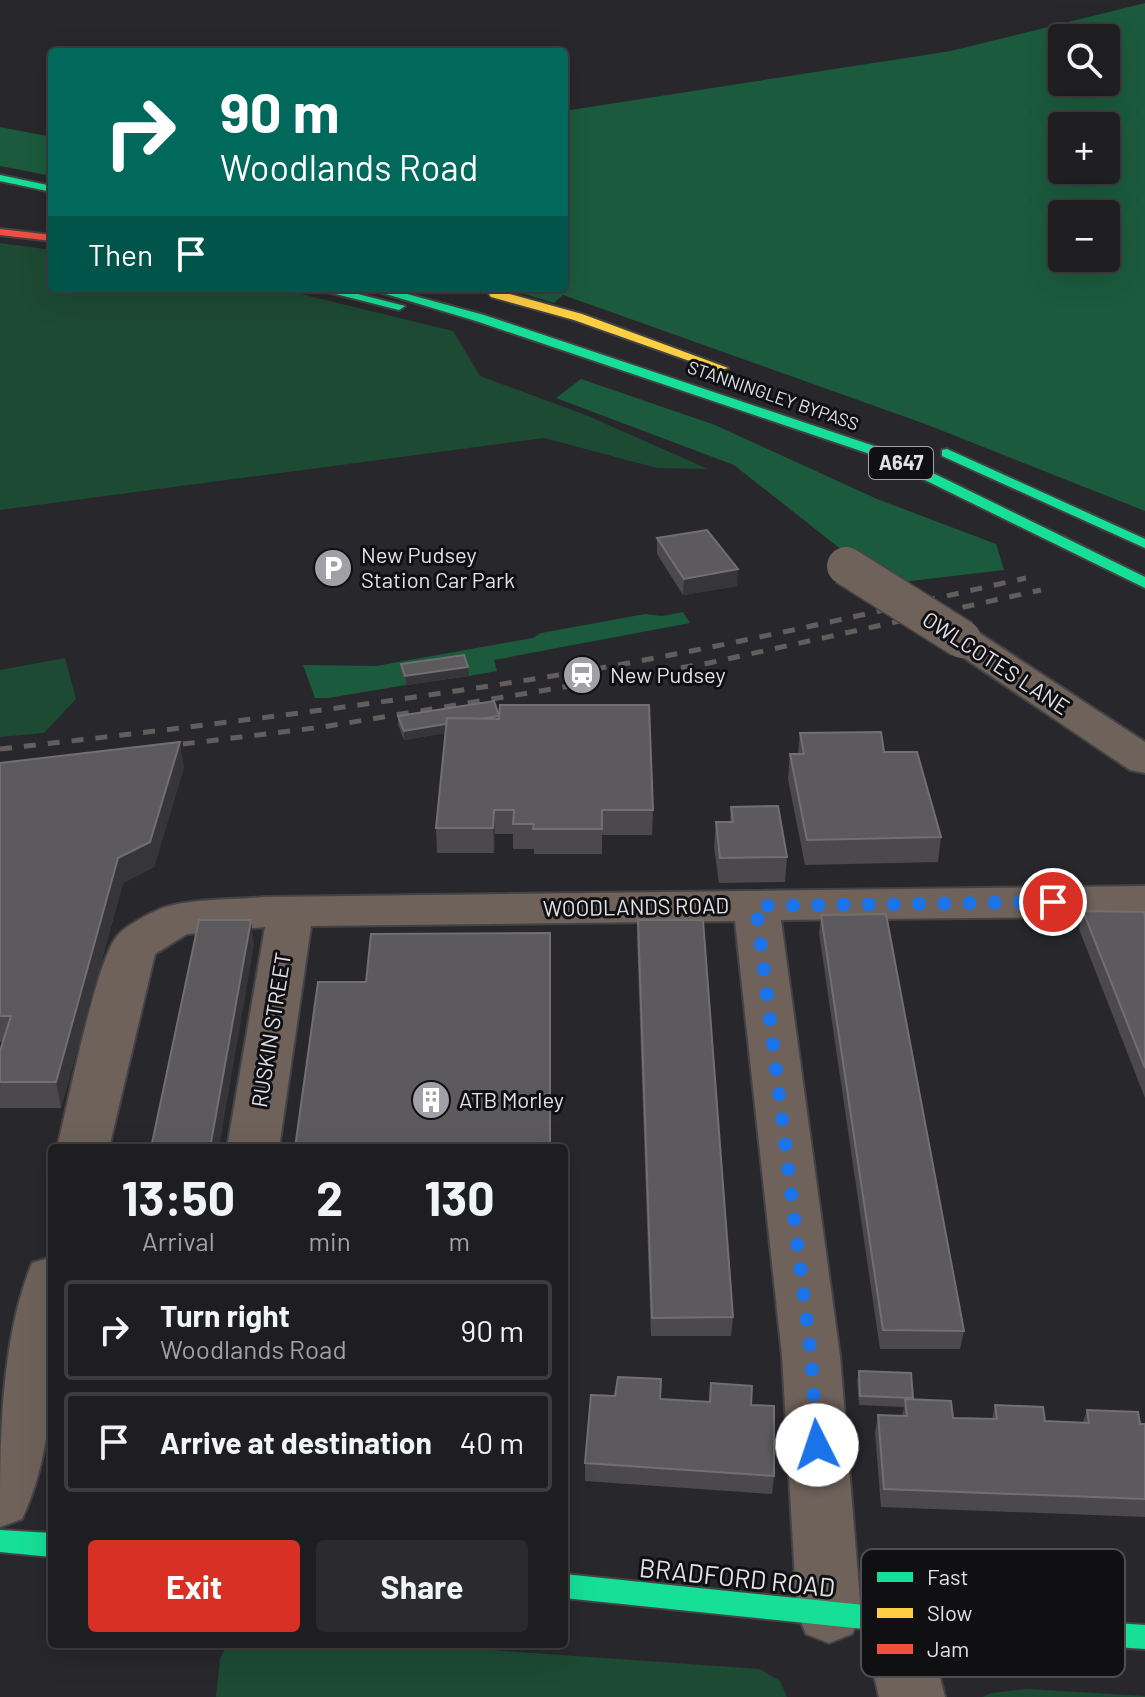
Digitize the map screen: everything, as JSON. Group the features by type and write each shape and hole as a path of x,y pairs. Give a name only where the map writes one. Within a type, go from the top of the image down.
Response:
{"main road":[{"path":"0,178 48,188"},
{"path":"0,232 48,238"},
{"path":"335,292 644,374"},
{"name":"STANNINGLEY BYPASS","path":"386,292 480,318 881,453 1145,583"},
{"name":"STANNINGLEY BYPASS","path":"487,292 578,317 737,374"},
{"name":"A647","path":"930,445 1145,544"},
{"path":"0,1541 48,1545"},
{"name":"BRADFORD ROAD","path":"568,1586 861,1616"},
{"name":"BRADFORD ROAD","path":"1125,1636 1145,1637"}],"street":[{"name":"OWLCOTES LANE","path":"846,566 1145,761"},
{"path":"1105,736 1145,725"},
{"name":"WOODLANDS ROAD","path":"84,1144 124,975 135,945 176,920 290,912 1145,901"},
{"path":"756,906 811,1356 829,1613"},
{"name":"RUSKIN STREET","path":"254,1144 290,912"},
{"path":"0,1500 48,1296"},
{"path":"907,1677 912,1697"}],"green space":[{"path":"1145,3 1145,511 928,425 563,295 554,303 518,292 568,292 568,110 951,51 1048,27 1048,96 1120,96 1120,24 1060,24"},
{"path":"0,127 48,136 48,175 0,166"},
{"path":"0,243 48,249 48,292 292,292 453,331 480,376 588,416 708,469 657,468 544,438 0,510"},
{"path":"581,379 715,425 877,499 996,544 1004,570 885,584 734,465 556,398"},
{"path":"683,612 690,623 494,660 497,671 469,676 464,663 406,685 328,698 315,698 303,665 376,666 645,614 662,616"},
{"path":"65,658 76,699 44,733 0,737 0,670"},
{"path":"225,1648 463,1648 760,1669 780,1681 787,1697 216,1697 220,1659"},
{"path":"1027,1689 1145,1697 983,1697 991,1693"}],"building":[{"path":"707,530 738,569 684,579 657,538"},
{"path":"464,655 468,667 405,676 401,664"},
{"path":"494,701 499,716 447,718 446,724 404,731 398,716"},
{"path":"500,705 649,705 653,810 602,810 602,829 533,829 534,824 513,824 514,810 494,810 493,828 436,828 447,718 499,719"},
{"path":"881,732 884,752 917,752 941,837 807,840 790,754 804,754 800,733"},
{"path":"180,742 150,842 118,858 56,1082 0,1082 0,1051 11,1016 0,1016 0,763"},
{"path":"778,806 787,857 720,858 716,822 733,822 731,807"},
{"path":"1083,911 1144,912 1145,1068"},
{"path":"886,914 964,1331 883,1330 821,915"},
{"path":"199,920 251,920 211,1144 152,1144"},
{"path":"638,920 703,920 733,1317 652,1318"},
{"name":"ATB Morley","path":"550,933 550,1144 296,1144 318,982 366,982 371,934"},
{"path":"859,1371 911,1373 913,1398 860,1396"},
{"path":"618,1377 661,1379 660,1399 710,1402 711,1383 752,1386 751,1405 774,1406 774,1476 585,1463 591,1395 615,1396"},
{"path":"905,1399 951,1401 953,1418 997,1419 995,1405 1043,1407 1045,1421 1089,1423 1087,1410 1138,1412 1140,1424 1145,1424 1145,1499 884,1489 878,1415 907,1416"}],"railway":[{"path":"0,749 307,712 612,666 1026,578"},
{"path":"159,747 323,727 709,663 1041,590"}],"traffic: fast":[{"path":"0,178 48,188"},
{"path":"336,292 399,306"},
{"path":"386,292 480,318 881,453 1145,583"},
{"path":"947,453 1145,544"},
{"path":"0,1541 48,1545"},
{"path":"568,1586 861,1617"},
{"path":"1125,1636 1145,1637"}],"traffic: slow":[{"path":"495,294 578,317 722,368"}],"traffic: jam":[{"path":"0,232 48,238"}],"place":[{"name":"New Pudsey Station Car Park","path":"333,568"},
{"name":"New Pudsey","path":"582,675"},
{"name":"ATB Morley","path":"431,1100"}],"route":[{"path":"817,1445 811,1356 756,906 1053,902"}]}
